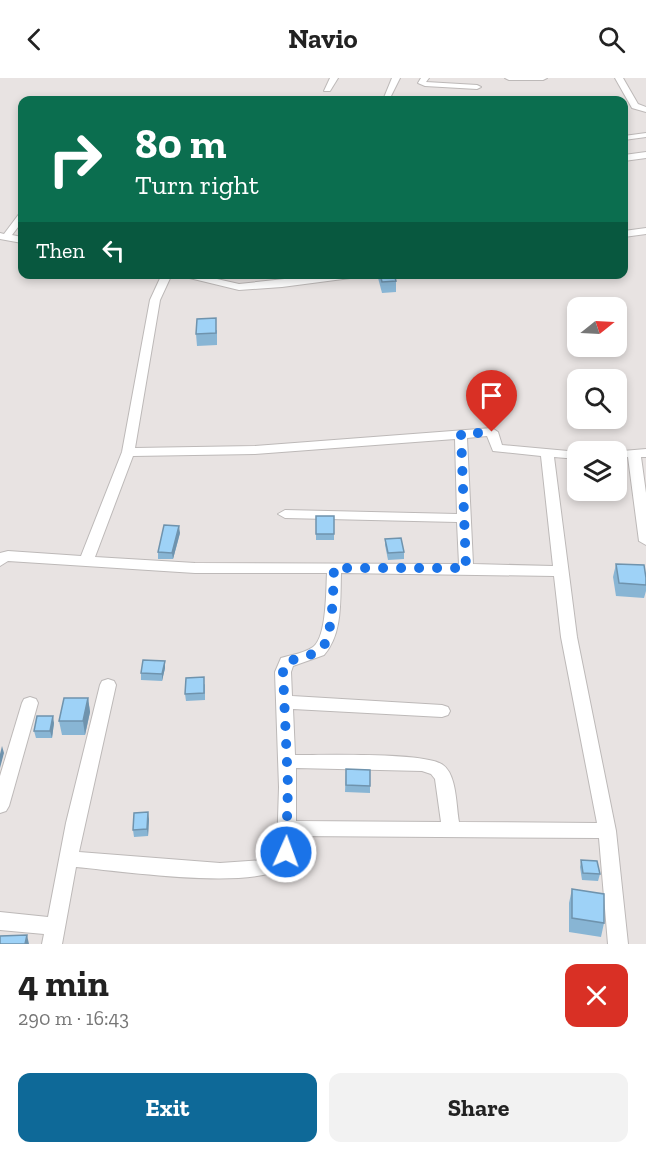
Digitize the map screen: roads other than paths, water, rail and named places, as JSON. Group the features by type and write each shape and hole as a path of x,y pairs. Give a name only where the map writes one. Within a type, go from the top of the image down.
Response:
{"street":[{"path":"327,89 334,78"},
{"path":"388,96 396,78"},
{"path":"425,78 422,83 425,84 477,87"},
{"path":"509,78 543,78"},
{"path":"619,78 635,106 646,110"},
{"path":"628,137 646,135"},
{"path":"628,157 646,155"},
{"path":"3,236 18,220"},
{"path":"628,233 646,231"},
{"path":"3,236 18,239"},
{"path":"87,562 128,452 155,300 165,279"},
{"path":"211,279 239,286 316,279"},
{"path":"128,452 255,450 492,432 497,448 567,454"},
{"path":"461,434 466,568"},
{"path":"547,454 569,636 607,831 618,944"},
{"path":"640,454 646,541"},
{"path":"285,514 465,518"},
{"path":"0,561 5,556 195,568 466,568 561,571"},
{"path":"68,859 220,871 266,868 279,862 286,852 287,761 283,672 287,662 321,650 325,645 331,621 334,568"},
{"path":"0,921 53,935 108,685"},
{"path":"284,702 442,711"},
{"path":"0,806 30,703"},
{"path":"287,761 422,765 437,769 443,777 451,830"},
{"path":"286,828 607,831"}]}
